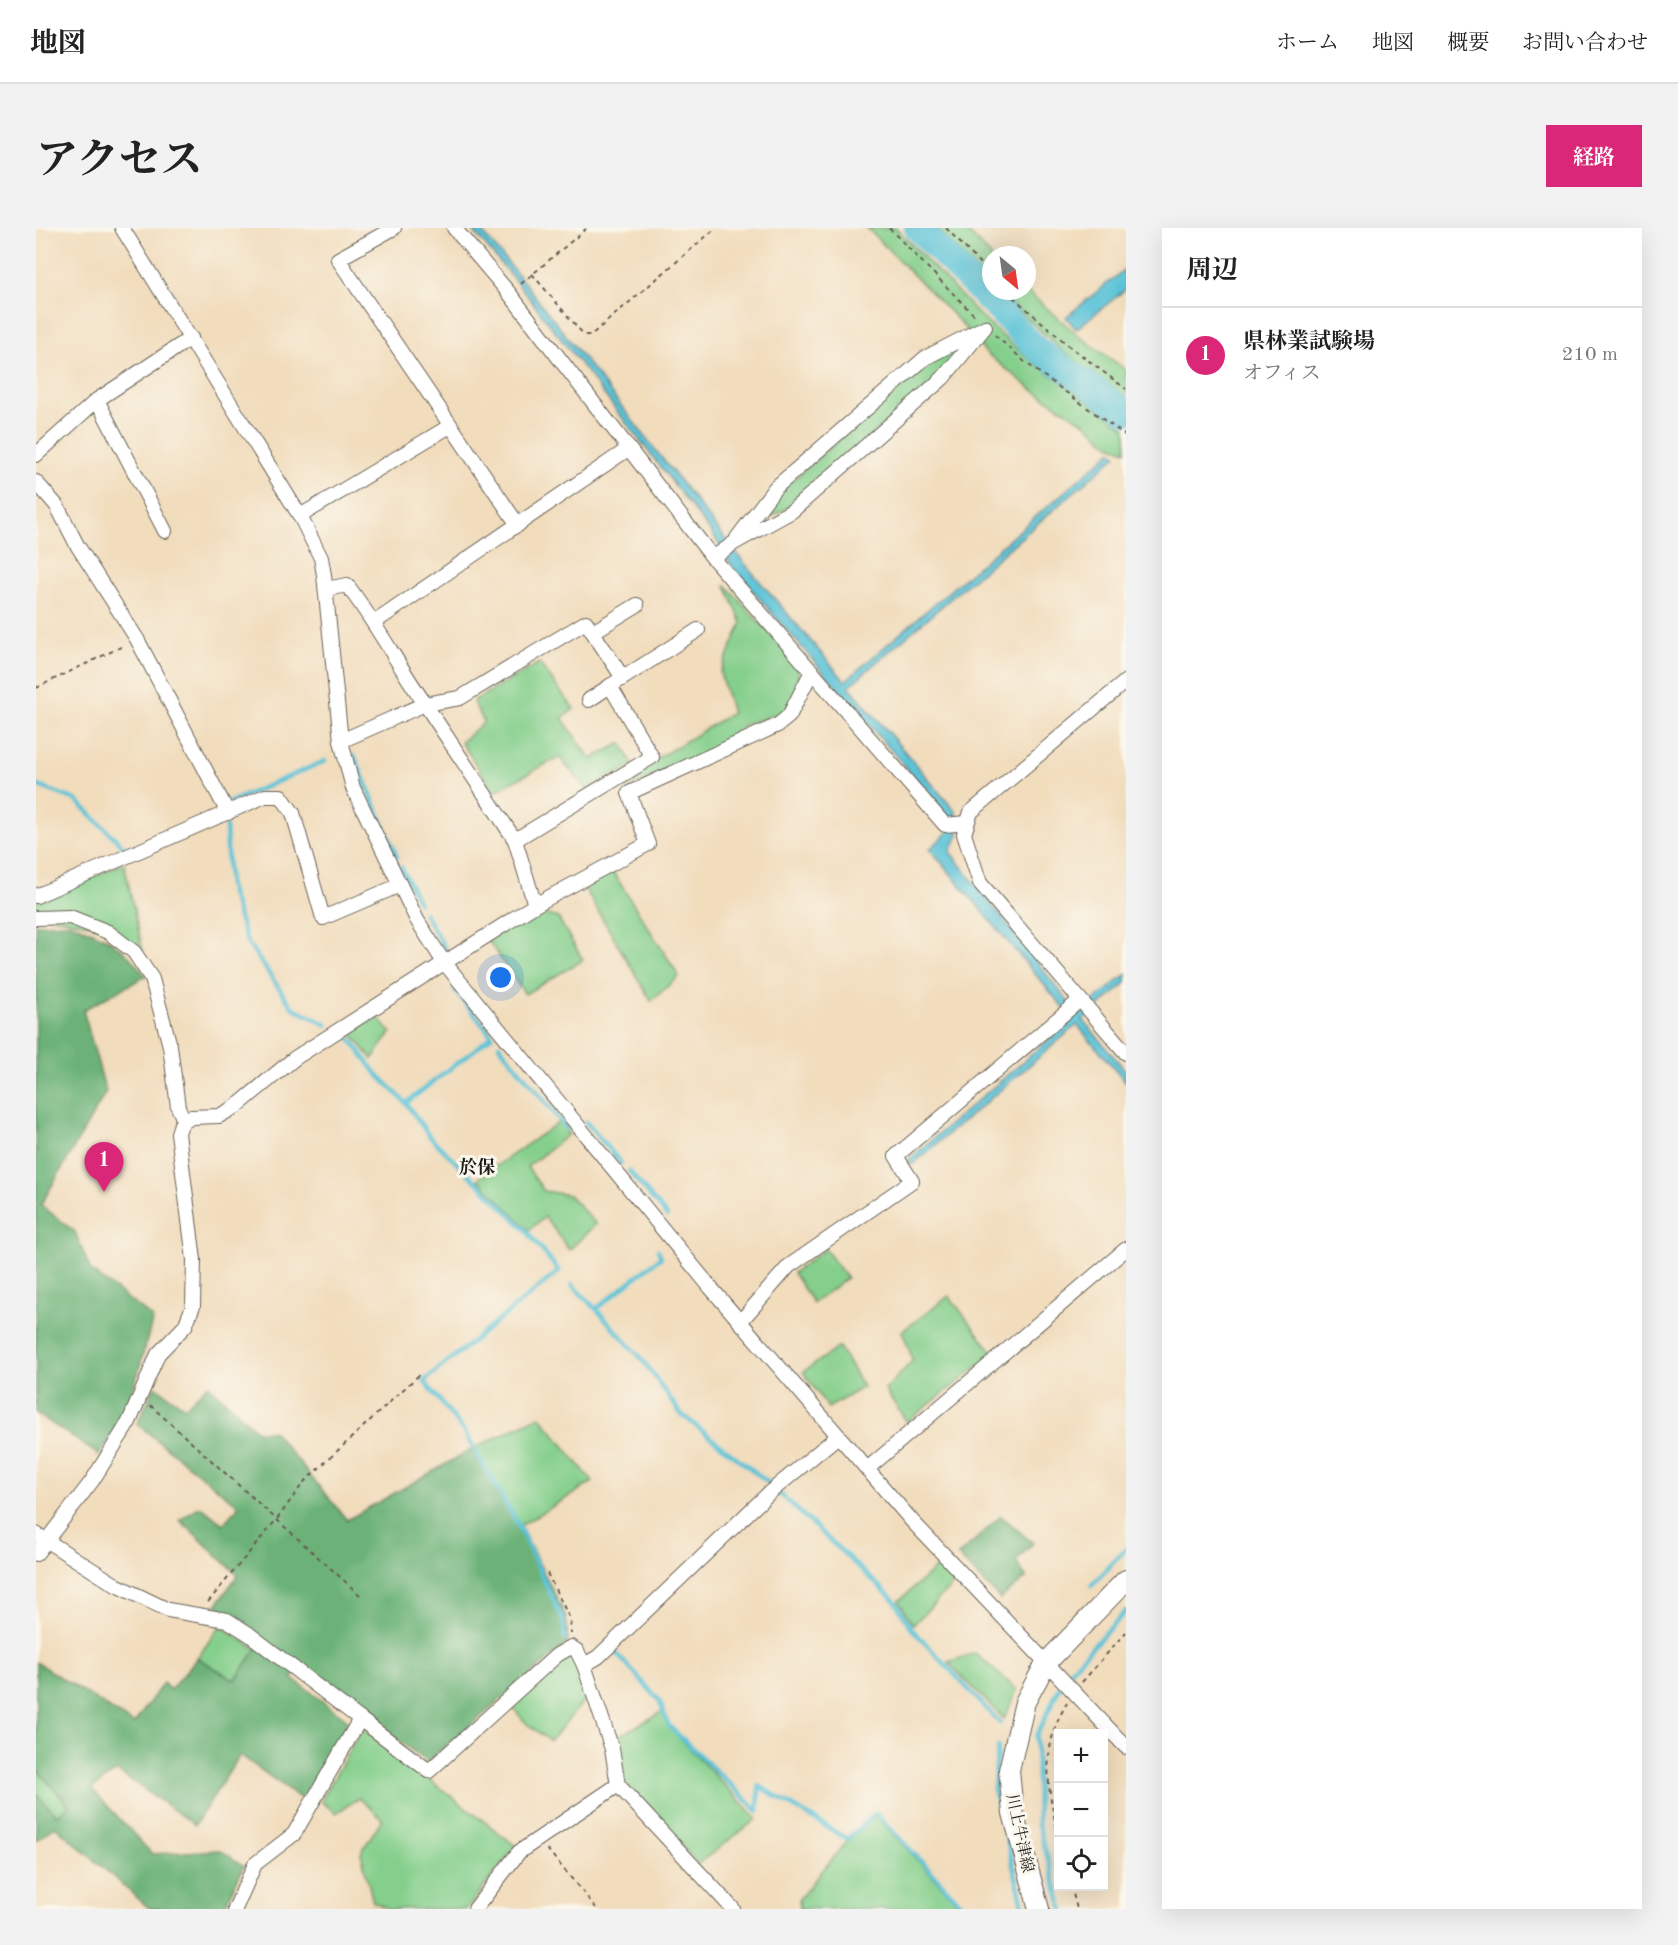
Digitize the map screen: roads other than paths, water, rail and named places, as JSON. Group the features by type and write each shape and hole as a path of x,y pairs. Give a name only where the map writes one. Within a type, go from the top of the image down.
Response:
{"main road":[{"name":"川上牛津線","path":"1039,1909 1014,1813 1010,1770 1024,1702 1050,1667 1126,1580"}],"street":[{"path":"122,228 300,516 321,558 341,741 353,788 417,920 443,961 740,1322 838,1436 1126,1748"},
{"path":"394,228 338,259 518,525"},
{"path":"454,228 509,293 713,558 945,825 966,823"},
{"path":"713,558 734,543 792,511 943,378 985,327 925,358 775,488 734,543"},
{"path":"36,455 97,400 191,338"},
{"path":"97,400 165,531"},
{"path":"300,516 450,426"},
{"path":"375,622 627,449"},
{"path":"36,482 57,506 77,545 137,639 228,813"},
{"path":"326,589 347,585 375,622 402,670 515,840 535,904"},
{"path":"593,632 637,605"},
{"path":"341,741 425,704 460,698 586,622 623,678"},
{"path":"590,700 698,630"},
{"path":"36,1554 42,1537 92,1481 141,1397 158,1354 185,1326 193,1306 194,1260 178,1133 184,1120 191,1117 219,1116 237,1106 295,1058 443,961 535,904 648,844 629,793 778,725 789,716 812,671"},
{"path":"1126,681 971,812 964,834 980,883 1079,1008 1126,1053"},
{"path":"515,840 652,757 610,686"},
{"path":"36,896 265,796 281,796 293,813 322,918 400,885"},
{"path":"36,918 70,917 108,932 134,952 152,979 170,1046 178,1107 184,1120"},
{"path":"740,1322 789,1266 912,1181 896,1156 1079,1008"},
{"path":"867,1469 1126,1249"},
{"path":"584,1665 598,1657 770,1493 838,1436"},
{"path":"42,1537 116,1585 168,1610 227,1620 249,1634 429,1771 557,1655 571,1647 577,1652 584,1665 612,1749 618,1785 733,1909"},
{"path":"235,1909 255,1864 294,1834 360,1719"},
{"path":"475,1909 519,1852 618,1785"}],"water":[{"path":"471,228 479,228 527,286 745,564 845,681 1112,451 1116,456 849,686 956,812 958,835 950,852 1078,1014 1126,974 1126,983 1083,1020 1126,1071 1126,1082 1077,1025 912,1165 908,1160 1073,1019 930,849 949,831 949,817 733,568 714,536 523,290"},
{"path":"1126,268 1126,289 1076,329 1066,317"}],"waterway":[{"path":"917,228 1037,349 1126,412"},
{"path":"354,756 397,857"},
{"path":"230,802 325,761"},
{"path":"36,785 76,800 128,851 131,849"},
{"path":"226,827 229,887 247,942 292,1007 327,1025"},
{"path":"401,867 419,903"},
{"path":"424,913 446,950"},
{"path":"406,1103 492,1036 454,989"},
{"path":"348,1036 377,1074 406,1103 430,1137 524,1228 559,1271 424,1381 464,1431 516,1521 563,1620 565,1638"},
{"path":"499,1045 567,1129"},
{"path":"586,1122 621,1163"},
{"path":"629,1171 667,1216"},
{"path":"658,1250 661,1257 596,1309 642,1359 681,1414 769,1483"},
{"path":"572,1285 596,1309"},
{"path":"779,1493 895,1601 911,1628 1000,1723"},
{"path":"1091,1586 1126,1549"},
{"path":"1063,1909 1038,1825 1036,1737 1065,1676 1126,1611"},
{"path":"614,1651 659,1700 669,1726 758,1811 759,1786 847,1839 876,1813 966,1909"},
{"path":"998,1747 994,1788 1024,1909"}],"place":[{"name":"県林業試験場","path":"104,1192"}],"district":[{"name":"於保","path":"477,1167"}]}
